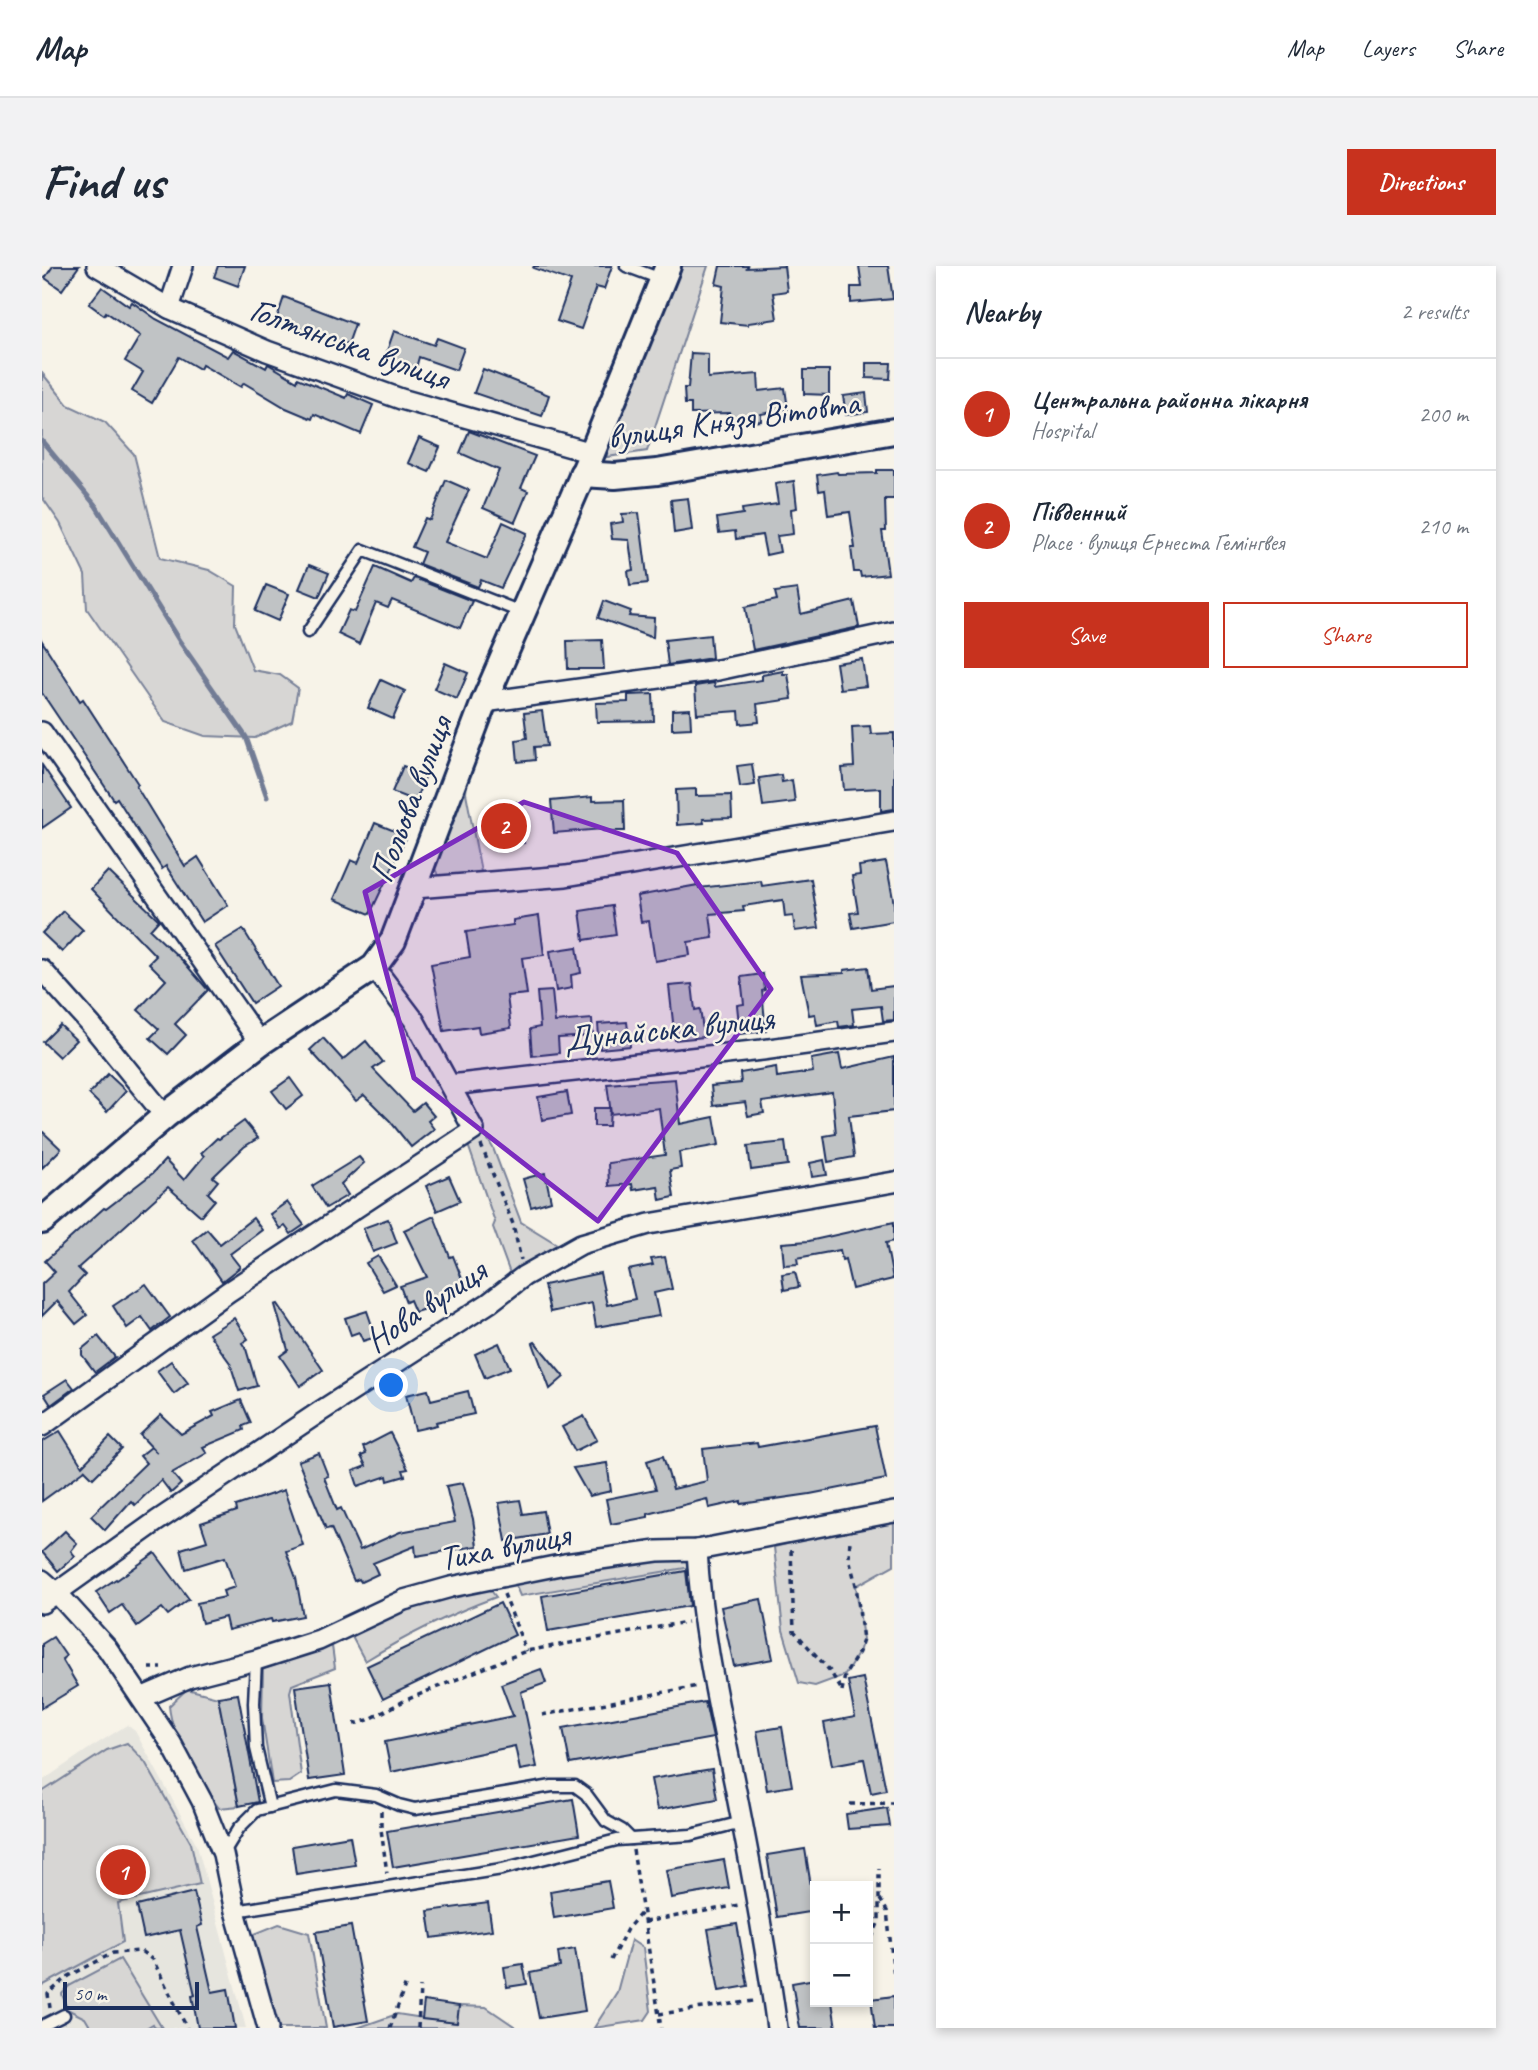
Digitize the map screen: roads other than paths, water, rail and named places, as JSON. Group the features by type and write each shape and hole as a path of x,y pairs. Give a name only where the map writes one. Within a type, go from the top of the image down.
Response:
{"street":[{"name":"Голтянська вулиця","path":"97,266 169,308 267,351 587,463"},
{"path":"169,308 183,266"},
{"name":"Польова вулиця","path":"42,1221 165,1116 260,1043 374,967 394,941 484,702 524,613 665,273"},
{"name":"вулиця Князя Вітовта","path":"587,463 615,476 657,472 894,430"},
{"path":"484,702 718,670 894,632"},
{"path":"42,732 260,1043"},
{"path":"415,888 566,876 894,821"},
{"path":"42,1426 228,1292 474,1130 414,1020 374,967"},
{"path":"42,970 92,1026 165,1116"},
{"name":"Дунайська вулиця","path":"450,1085 762,1050 894,1032"},
{"name":"Нова вулиця","path":"47,1592 489,1303 524,1276 581,1244 649,1224 894,1182"},
{"name":"Тиха вулиця","path":"141,1698 190,1677 256,1661 338,1632 404,1600 451,1587 565,1564 644,1553 697,1550 894,1512"},
{"path":"697,1550 703,1619 758,1902 777,2028"},
{"path":"47,1592 107,1648 171,1744 202,1801 223,1854 235,1911 268,2028"}],"lane":[{"path":"626,266 665,273"},
{"path":"308,632 363,550 524,613"},
{"path":"256,1661 256,1748 270,1807"},
{"path":"223,1854 239,1828 257,1810 337,1790 381,1797 415,1809 538,1788 575,1786 586,1794 606,1821 631,1839"},
{"path":"235,1911 502,1869 617,1840 691,1835 742,1822"},
{"path":"42,2026 60,2017"}],"waterway":[{"path":"42,441 96,506 180,642 246,737 267,797"}],"place":[{"name":"Південний","path":"504,826"},
{"name":"Центральна районна лікарня","path":"123,1872"}]}
